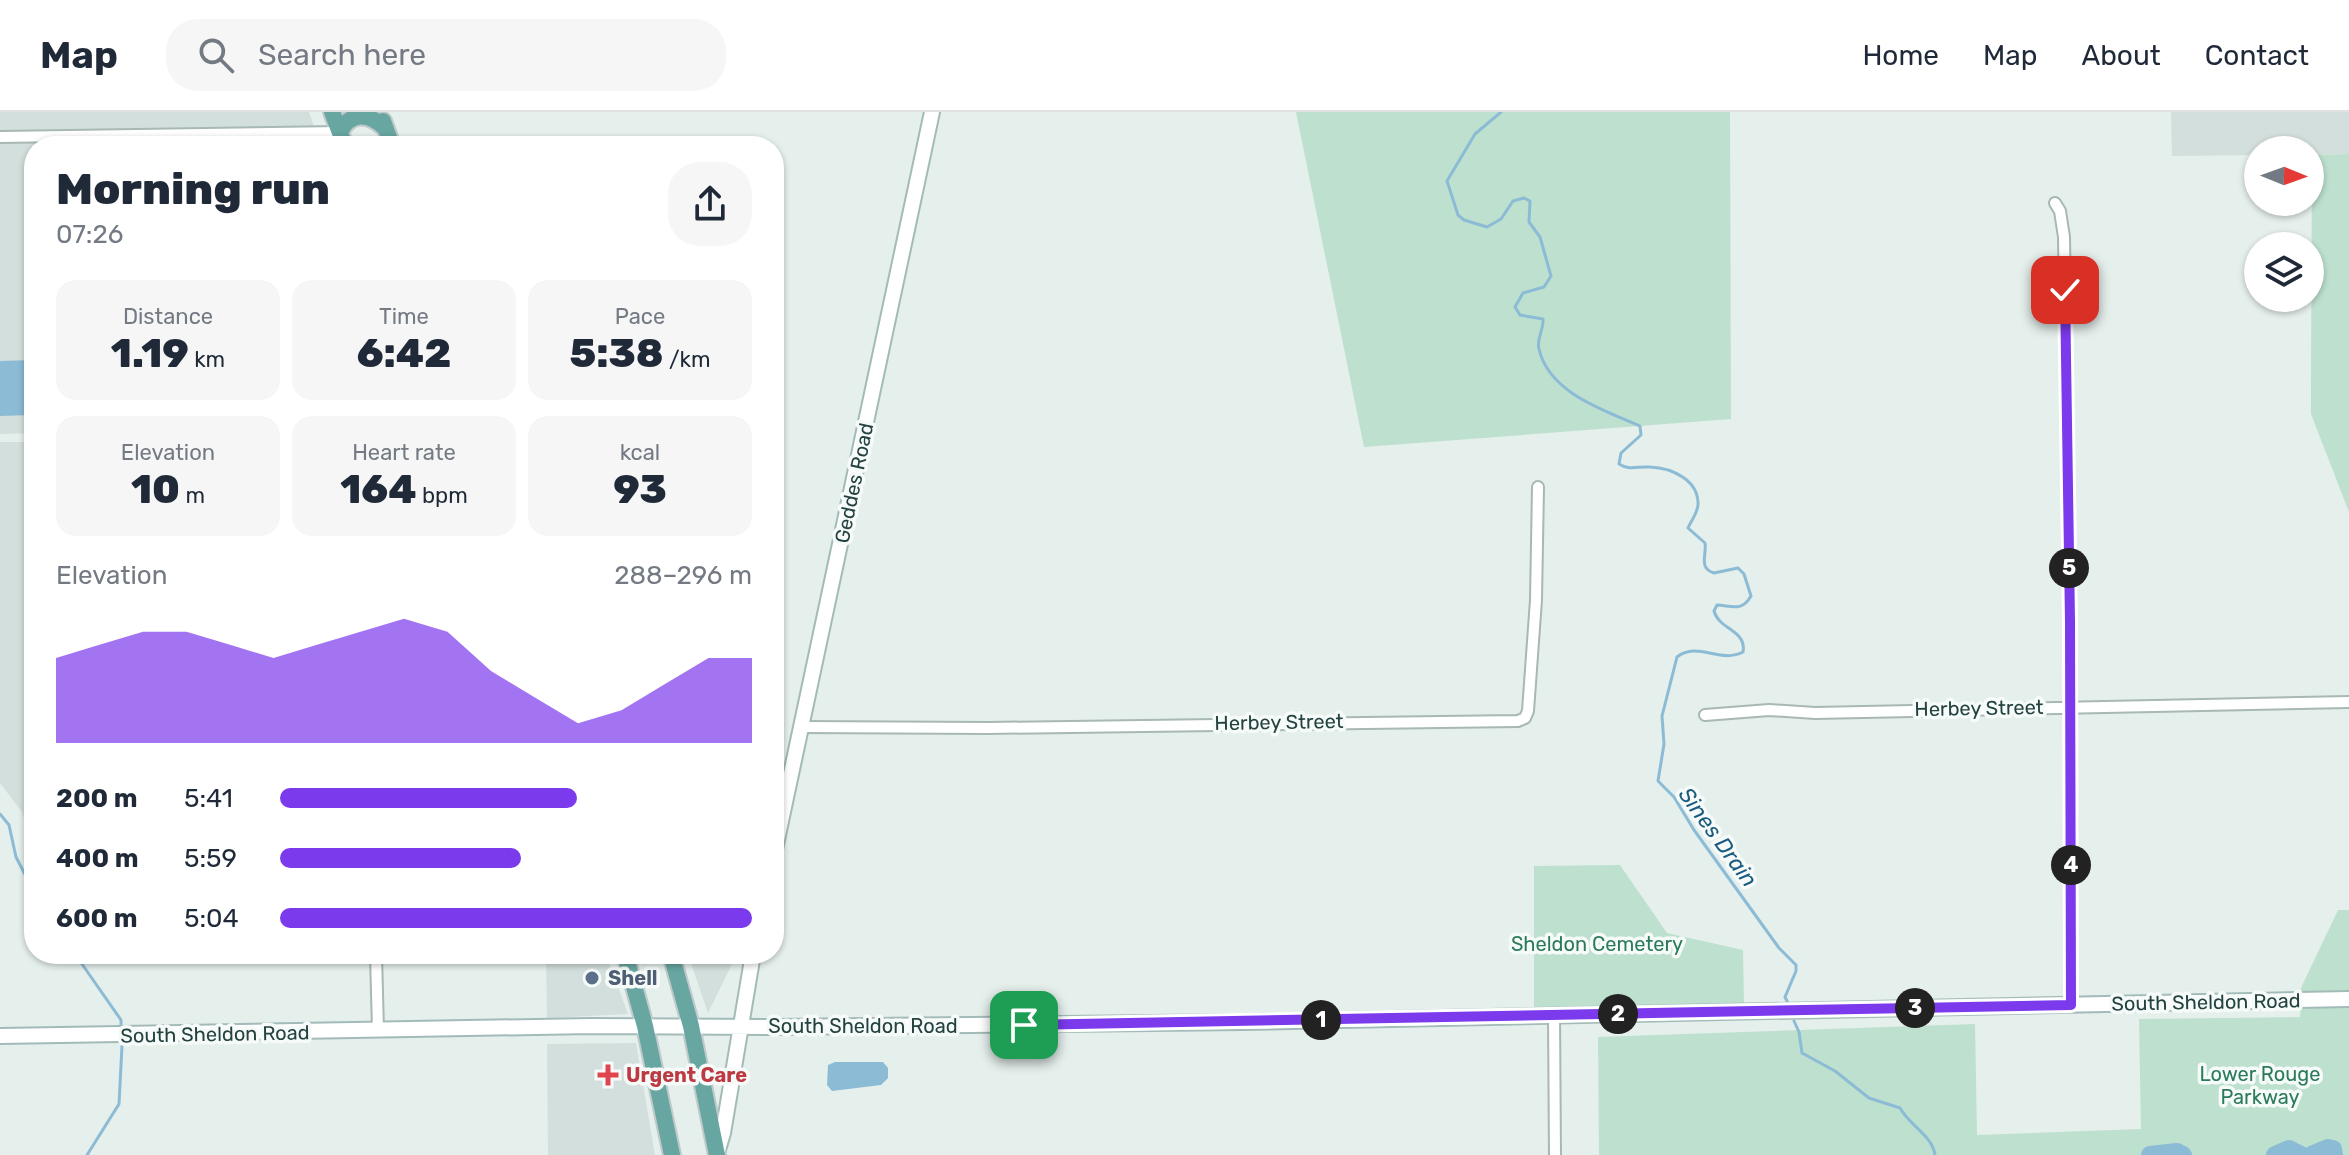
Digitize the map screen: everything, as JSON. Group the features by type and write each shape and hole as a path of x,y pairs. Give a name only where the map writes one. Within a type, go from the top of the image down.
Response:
{"main road":[{"path":"332,112 341,136"},
{"path":"343,136 346,119 358,113 382,120"},
{"path":"628,964 645,1026 672,1155"},
{"path":"674,964 691,1026 717,1154"}],"street":[{"name":"Geddes Road","path":"784,807 932,112"},
{"path":"0,137 24,137"},
{"path":"2055,203 2060,211 2064,237 2071,1005"},
{"name":"Herbey Street","path":"801,727 988,728 1518,721 1525,718 1528,711 1536,600 1538,487"},
{"name":"Herbey Street","path":"1705,715 1769,710 1815,713 2349,702"},
{"path":"376,964 378,1031"},
{"path":"717,1154 751,964"},
{"name":"South Sheldon Road","path":"0,1036 645,1026 1024,1025 2349,999"},
{"path":"1554,1016 1555,1155"}],"shaded area":[{"path":"0,112 309,112 317,136 24,136 24,433 0,434"},
{"path":"2171,112 2349,112 2349,154 2324,155 2324,136 2244,136 2244,155 2172,156"},
{"path":"0,442 24,442 24,819 0,783"},
{"path":"546,964 610,964 628,1014 547,1018"},
{"path":"691,964 732,964 708,1013"},
{"path":"636,1043 655,1155 548,1155 547,1044"}],"green space":[{"path":"1296,112 1730,112 1731,419 1364,447"},
{"path":"2349,154 2349,512 2311,414 2311,312 2324,312 2324,232 2312,232 2312,216 2324,216 2324,155"},
{"name":"Sheldon Cemetery","path":"1620,865 1667,933 1743,950 1744,1005 1534,1008 1534,866"},
{"name":"Lower Rouge Parkway","path":"2338,910 2349,910 2349,1155 1599,1155 1598,1037 1975,1024 1977,1135 2141,1129 2139,1019 2300,1017 2301,988"}],"water":[{"path":"24,360 24,415 0,416 0,361"},
{"path":"835,1062 883,1062 888,1068 888,1078 881,1085 832,1091 827,1085 828,1065"}],"waterway":[{"name":"Sines Drain","path":"1501,112 1475,134 1447,181 1458,215 1487,227 1501,219 1513,201 1524,198 1530,201 1529,222 1540,237 1551,276 1544,287 1523,293 1515,307 1520,315 1543,319 1538,346 1545,364 1554,377 1580,398 1640,426 1641,435 1621,453 1619,464 1630,468 1667,470 1689,482 1698,505 1688,528 1705,543 1706,568 1714,573 1738,568 1744,574 1751,596 1748,601 1736,607 1717,605 1714,611 1721,622 1741,639 1743,652 1726,656 1693,651 1677,657 1662,716 1664,744 1658,781 1674,797 1694,830 1779,948 1796,965 1785,997 1788,1003"},
{"path":"0,814 9,825 16,857 24,873"},
{"path":"82,964 121,1020 121,1026"},
{"name":"Sines Drain","path":"1794,1021 1802,1053 1835,1071 1869,1098 1900,1108 1930,1142 1935,1155"},
{"path":"87,1155 119,1104 122,1046"},
{"path":"2311,1155 2328,1148 2333,1149 2334,1155"},
{"path":"2275,1155 2289,1149 2301,1155"},
{"path":"2150,1155 2177,1152 2183,1155"}],"place":[{"name":"Shell","path":"592,978"},
{"name":"Urgent Care","path":"608,1075"}],"route":[{"path":"1024,1025 2071,1005 2065,290"}]}
